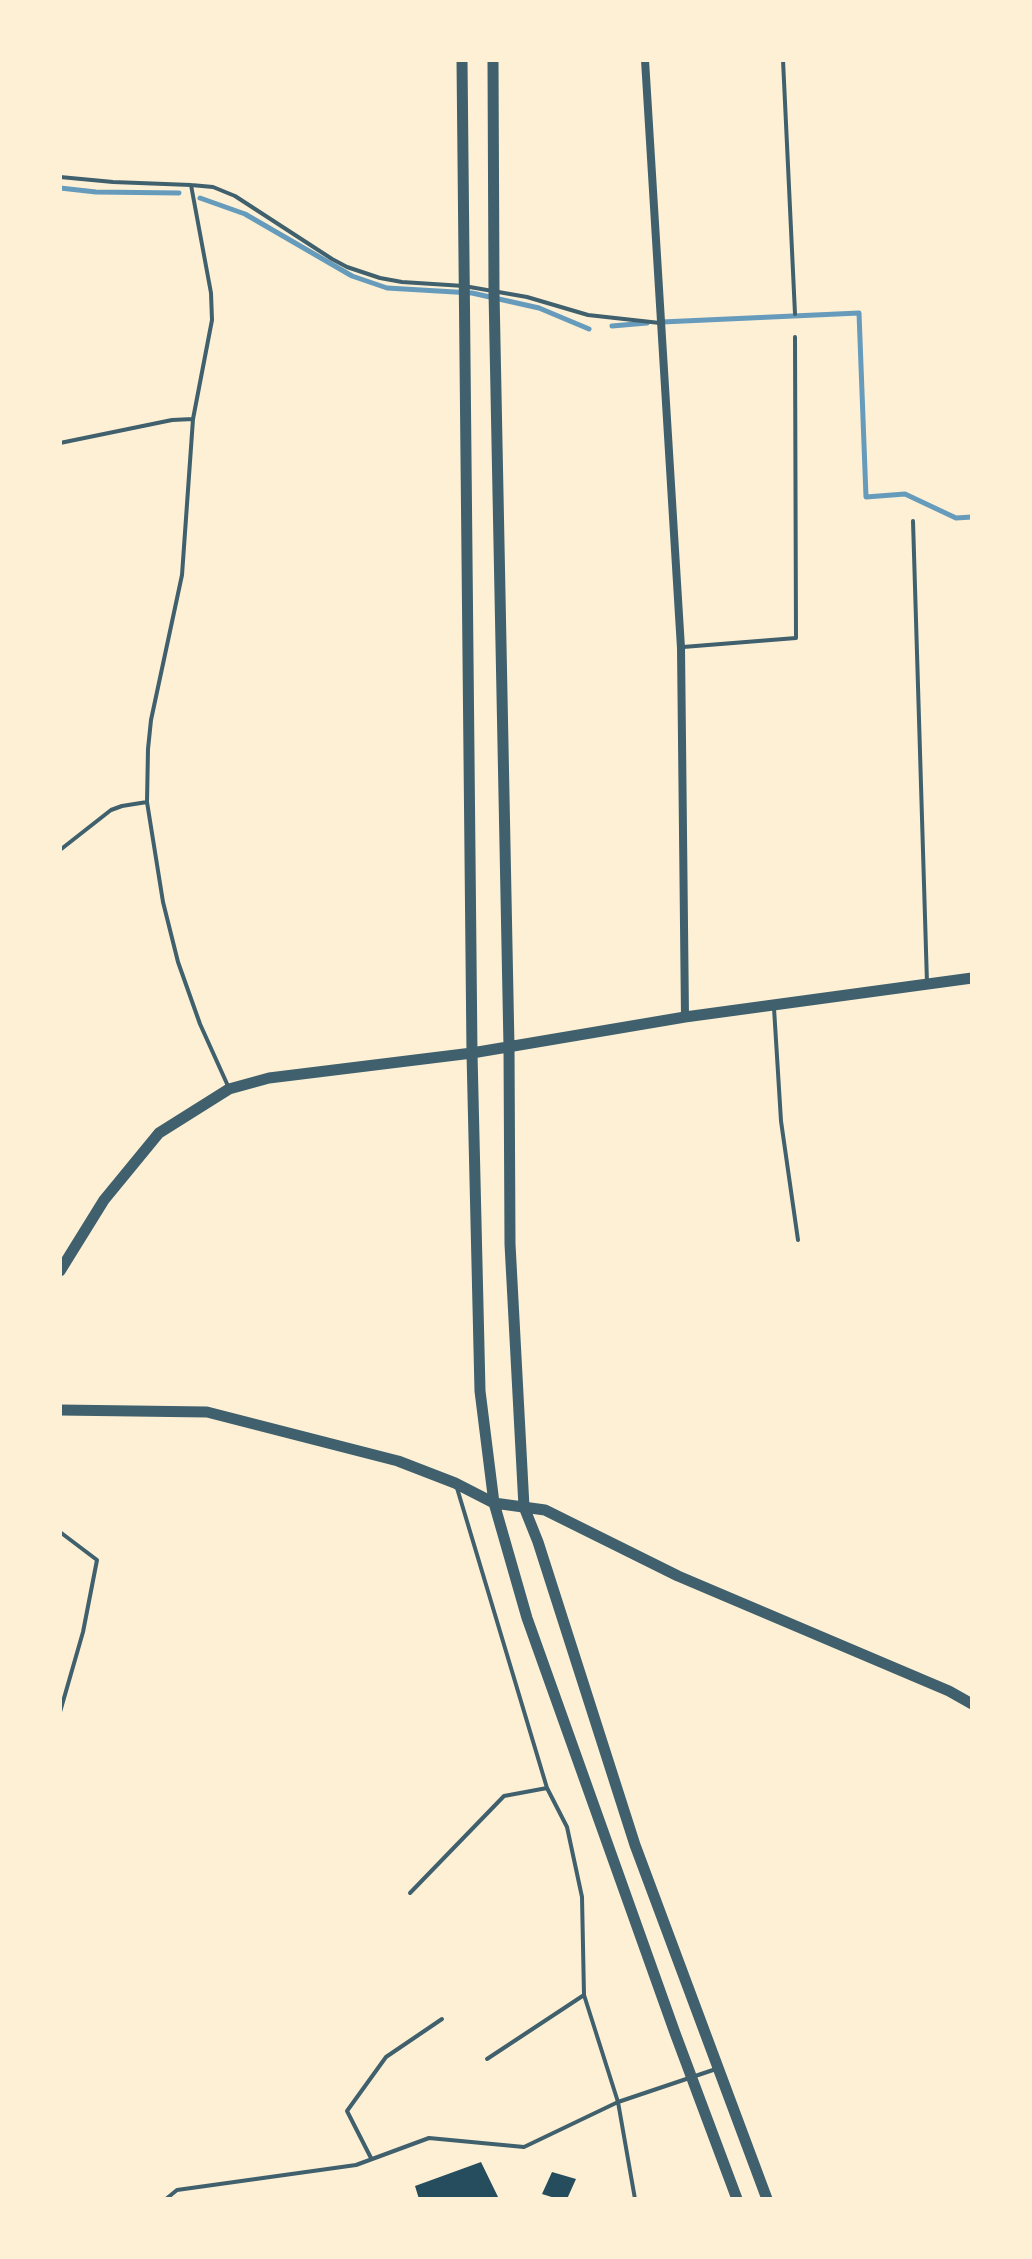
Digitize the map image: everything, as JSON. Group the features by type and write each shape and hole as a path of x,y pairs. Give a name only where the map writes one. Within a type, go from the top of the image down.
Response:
{"street":[{"path":"462,60 472,1053 480,1391 494,1503 527,1618 737,2199"},
{"path":"493,60 510,1244 524,1507 635,1845 767,2199"},
{"path":"645,60 681,648 685,1017"},
{"path":"60,1271 104,1200 159,1133 229,1089 269,1078 472,1053 685,1017 972,978"},
{"path":"60,1410 207,1412 398,1461 455,1483 494,1503 545,1510 678,1576 949,1691 972,1704"}],"lane":[{"path":"783,60 795,314"},
{"path":"60,177 213,187 235,196 332,259 364,273 402,282 464,286 527,297 588,315 660,323"},
{"path":"191,185 213,306 193,419 182,575 151,720 147,802 163,902 178,962 200,1024 229,1089"},
{"path":"681,648 796,638 795,337"},
{"path":"60,443 172,420 193,419"},
{"path":"913,521 927,985"},
{"path":"60,850 111,810 147,802"},
{"path":"774,1005 781,1121 798,1240"},
{"path":"455,1483 547,1788 567,1827 582,1897 584,1995 618,2102 635,2199"},
{"path":"60,1532 97,1560 83,1632 60,1712"},
{"path":"410,1893 504,1796 547,1788"},
{"path":"487,2059 584,1995"},
{"path":"371,2158 347,2111 386,2057 442,2019"},
{"path":"166,2199 177,2190 356,2165 429,2138 524,2147 618,2102 718,2068"}],"building":[{"path":"481,2162 499,2199 419,2199 415,2186"},
{"path":"552,2172 576,2179 567,2199 542,2194"}],"waterway":[{"path":"60,188 96,192 179,193"},
{"path":"200,198 245,214 352,276 387,288 472,293 539,308 589,329"},
{"path":"662,322 859,313 866,497 905,494 956,518 972,517"},
{"path":"612,326 647,323"}]}
